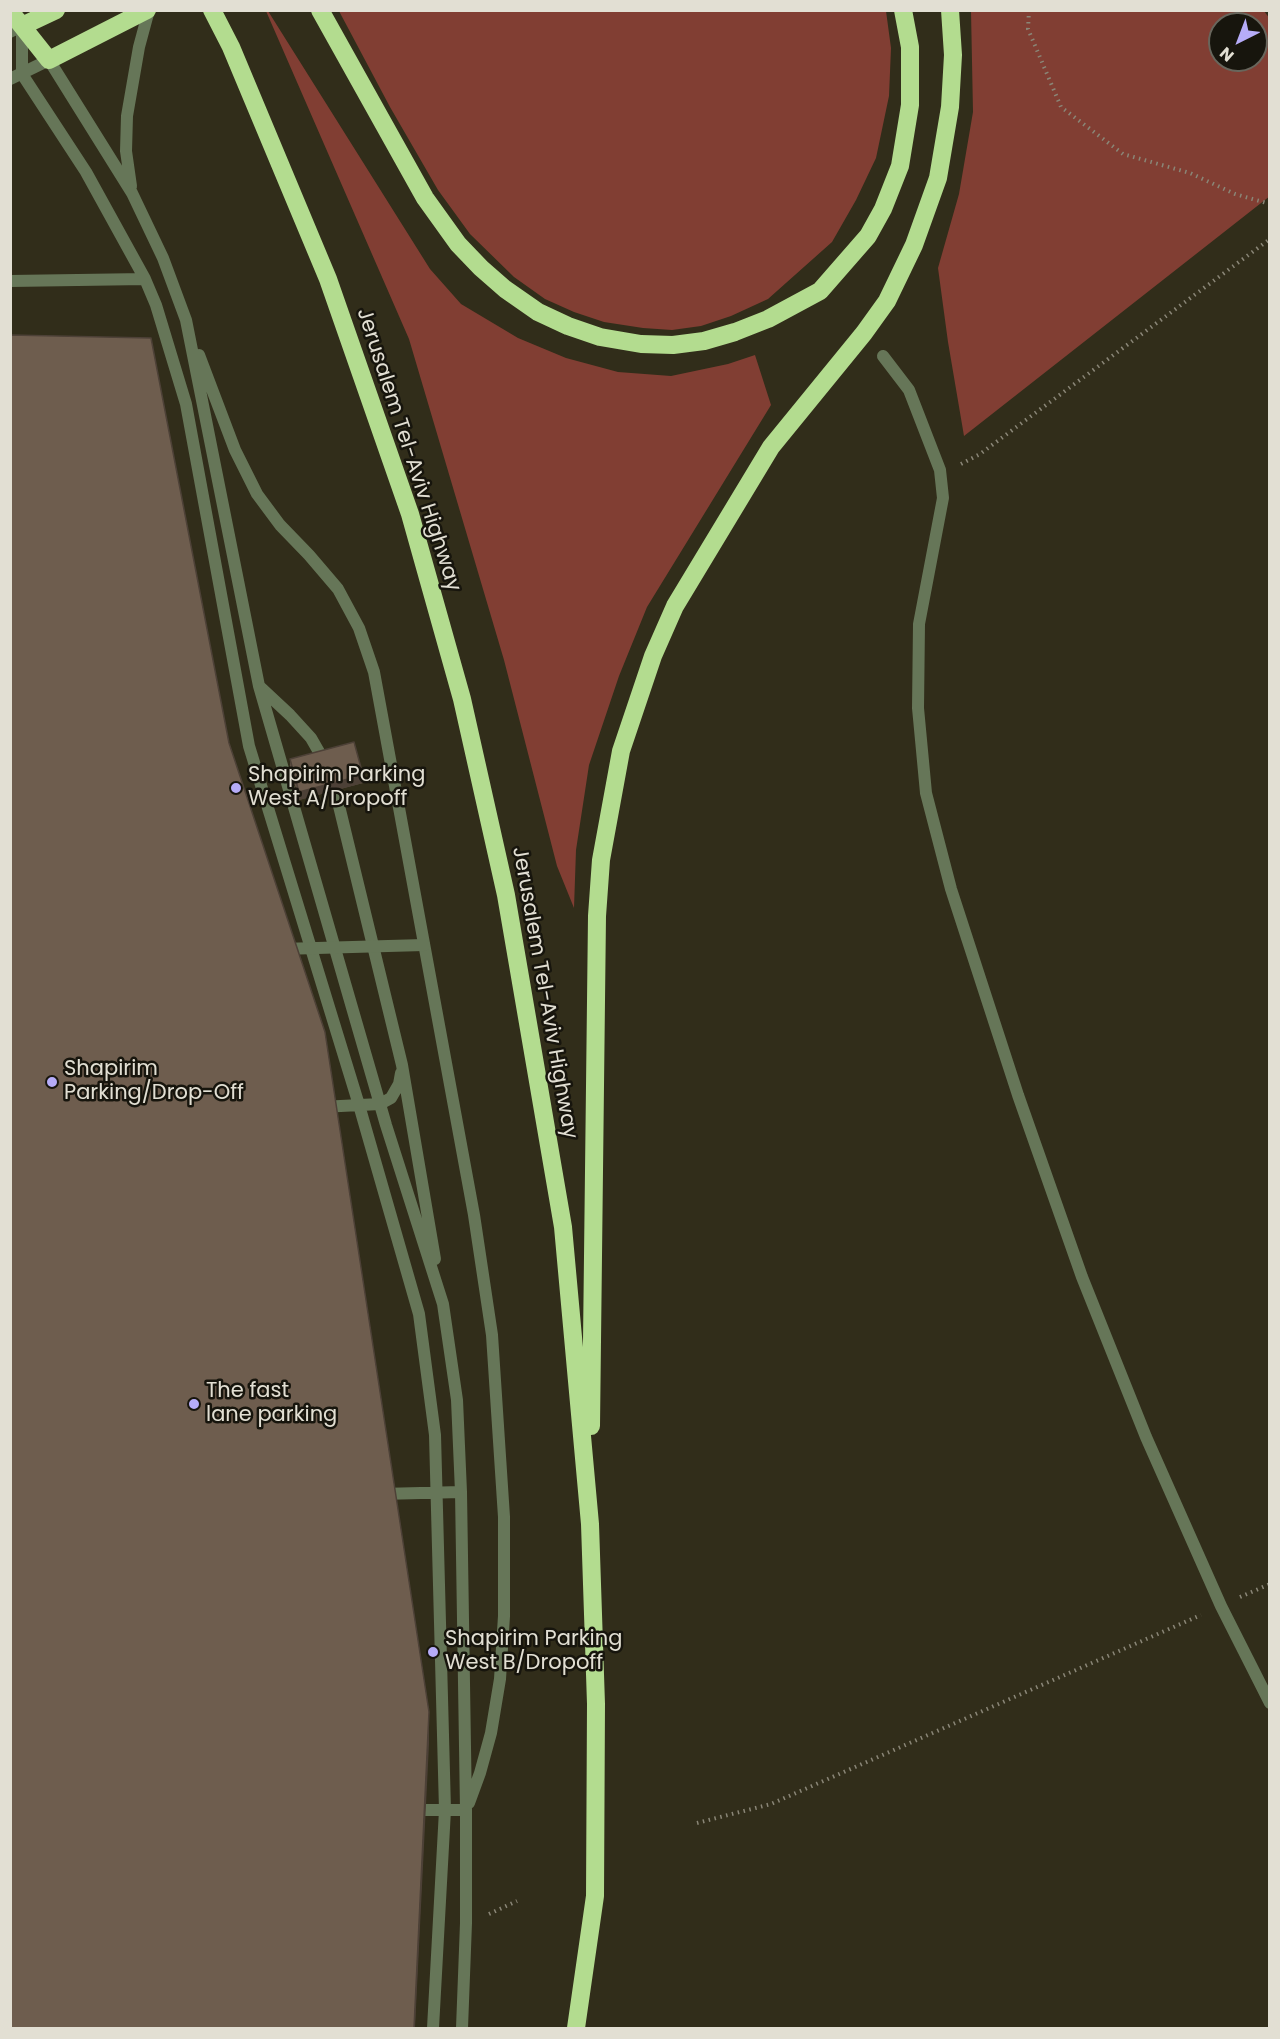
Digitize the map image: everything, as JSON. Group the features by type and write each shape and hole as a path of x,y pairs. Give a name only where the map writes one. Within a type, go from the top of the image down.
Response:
{"highway":[{"path":"16,29 56,10"},
{"path":"10,11 16,29 49,60 148,10"},
{"name":"Jerusalem Tel-Aviv Highway","path":"213,10 231,47 328,279 410,514 462,699 506,896 563,1227 590,1524 596,1704 596,1896 576,2028"},
{"path":"320,10 426,198 458,244 480,268 538,312 568,327 600,337 641,344 673,345 735,332 768,319 820,291 868,236 883,209 900,166 910,105 910,46 903,10"},
{"path":"590,1524 597,916 601,860 621,752 645,678 675,606 771,447 864,333 887,301 914,244 938,178 950,107 952,56 950,10"}],"lane":[{"path":"132,193 126,151 127,116 148,10"},
{"path":"16,29 16,76 86,172 145,279 156,305 186,404 249,746 359,1105 419,1314 435,1435 445,1810 433,2028"},
{"path":"16,76 49,60 132,193 163,258 235,450 257,494 280,525 338,589 359,628 374,672 474,1215 492,1335 504,1517 504,1616 500,1679 491,1733 480,1773 466,1810"},
{"path":"10,281 145,279"},
{"path":"186,320 259,686 380,1104 443,1304"},
{"path":"883,356 909,390 940,470 943,498 919,624 918,708 926,793 951,889 1018,1095 1082,1277 1146,1437 1221,1606 1269,1703"},
{"path":"259,686 311,738 331,773 402,1065 443,1304 457,1400 461,1492 466,1810 466,1923 462,2028"},
{"path":"266,950 424,945"},
{"path":"313,1107 380,1104 391,1098 399,1084 402,1065"},
{"path":"380,1494 461,1492"},
{"path":"401,1810 466,1810"}],"path":[{"path":"1029,10 1028,29 1061,107 1123,154 1190,173 1235,194 1269,204"},
{"path":"940,470 980,454 1269,239"},
{"path":"697,1823 771,1804 1269,1584"},
{"path":"505,1906 517,1901"}],"shaded area":[{"path":"266,11 430,269 461,304 518,338 566,358 618,372 671,376 728,364 755,355 771,405 647,607 619,676 589,765 576,850 574,908 557,866 504,660 409,339"},
{"path":"339,11 886,11 891,48 889,96 876,158 832,242 768,299 731,316 701,326 672,330 604,322 545,299 514,277 470,234 438,190 390,107"},
{"path":"971,11 1264,11 1208,12 1208,72 1268,72 1268,16 1270,19 1270,196 964,436 938,268 959,194 973,112"}],"building":[{"name":"The fast lane parking","path":"10,335 151,338 229,743 325,1032 429,1712 414,2028 10,2028"},
{"path":"354,742 363,775 299,792 290,759"}],"place":[{"name":"Shapirim Parking West A/Dropoff","path":"236,788"},
{"name":"Shapirim Parking/Drop-Off","path":"52,1082"},
{"name":"The fast lane parking","path":"194,1404"},
{"name":"Shapirim Parking West B/Dropoff","path":"433,1652"}]}
